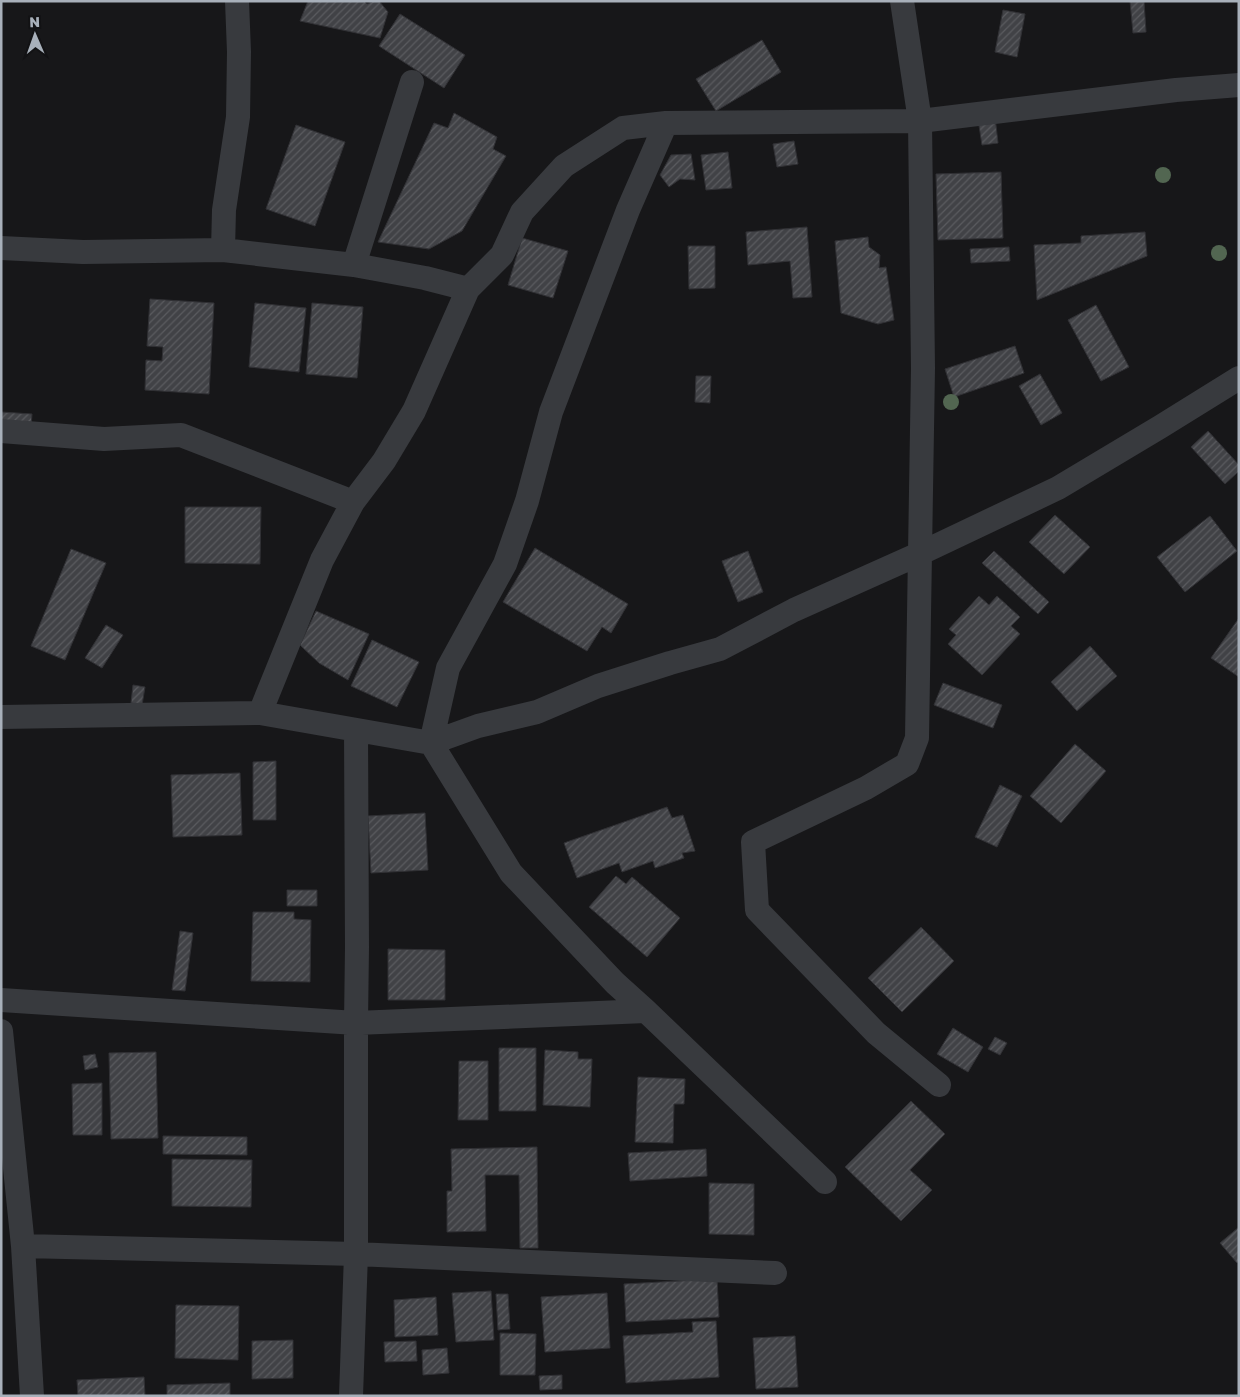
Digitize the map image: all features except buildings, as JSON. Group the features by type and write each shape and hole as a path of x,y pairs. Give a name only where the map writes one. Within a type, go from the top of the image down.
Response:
{"street":[{"path":"224,250 224,210 238,117 240,52 236,1"},
{"path":"902,1 920,121 923,368 917,738 907,764 866,788 753,842 757,910 876,1033 939,1085"},
{"path":"354,265 412,82"},
{"path":"260,713 322,560 353,502 384,461 414,411 468,289 502,255 522,212 564,166 623,128 666,123 920,121 1176,90 1239,85"},
{"path":"666,123 628,210 551,412 527,501 505,564 448,668 431,743 511,873 615,983 826,1182"},
{"path":"1,248 82,252 224,250 354,265 425,278 468,289"},
{"path":"1,717 260,713 431,743 478,726 537,712 598,686 720,649 794,610 919,554 1058,488 1239,378"},
{"path":"1,431 104,439 181,436 353,502"},
{"path":"350,1396 356,1254 356,730"},
{"path":"1,1000 356,1023 646,1011"},
{"path":"1,1031 23,1246 32,1396"},
{"path":"23,1246 356,1254 775,1274"}]}
